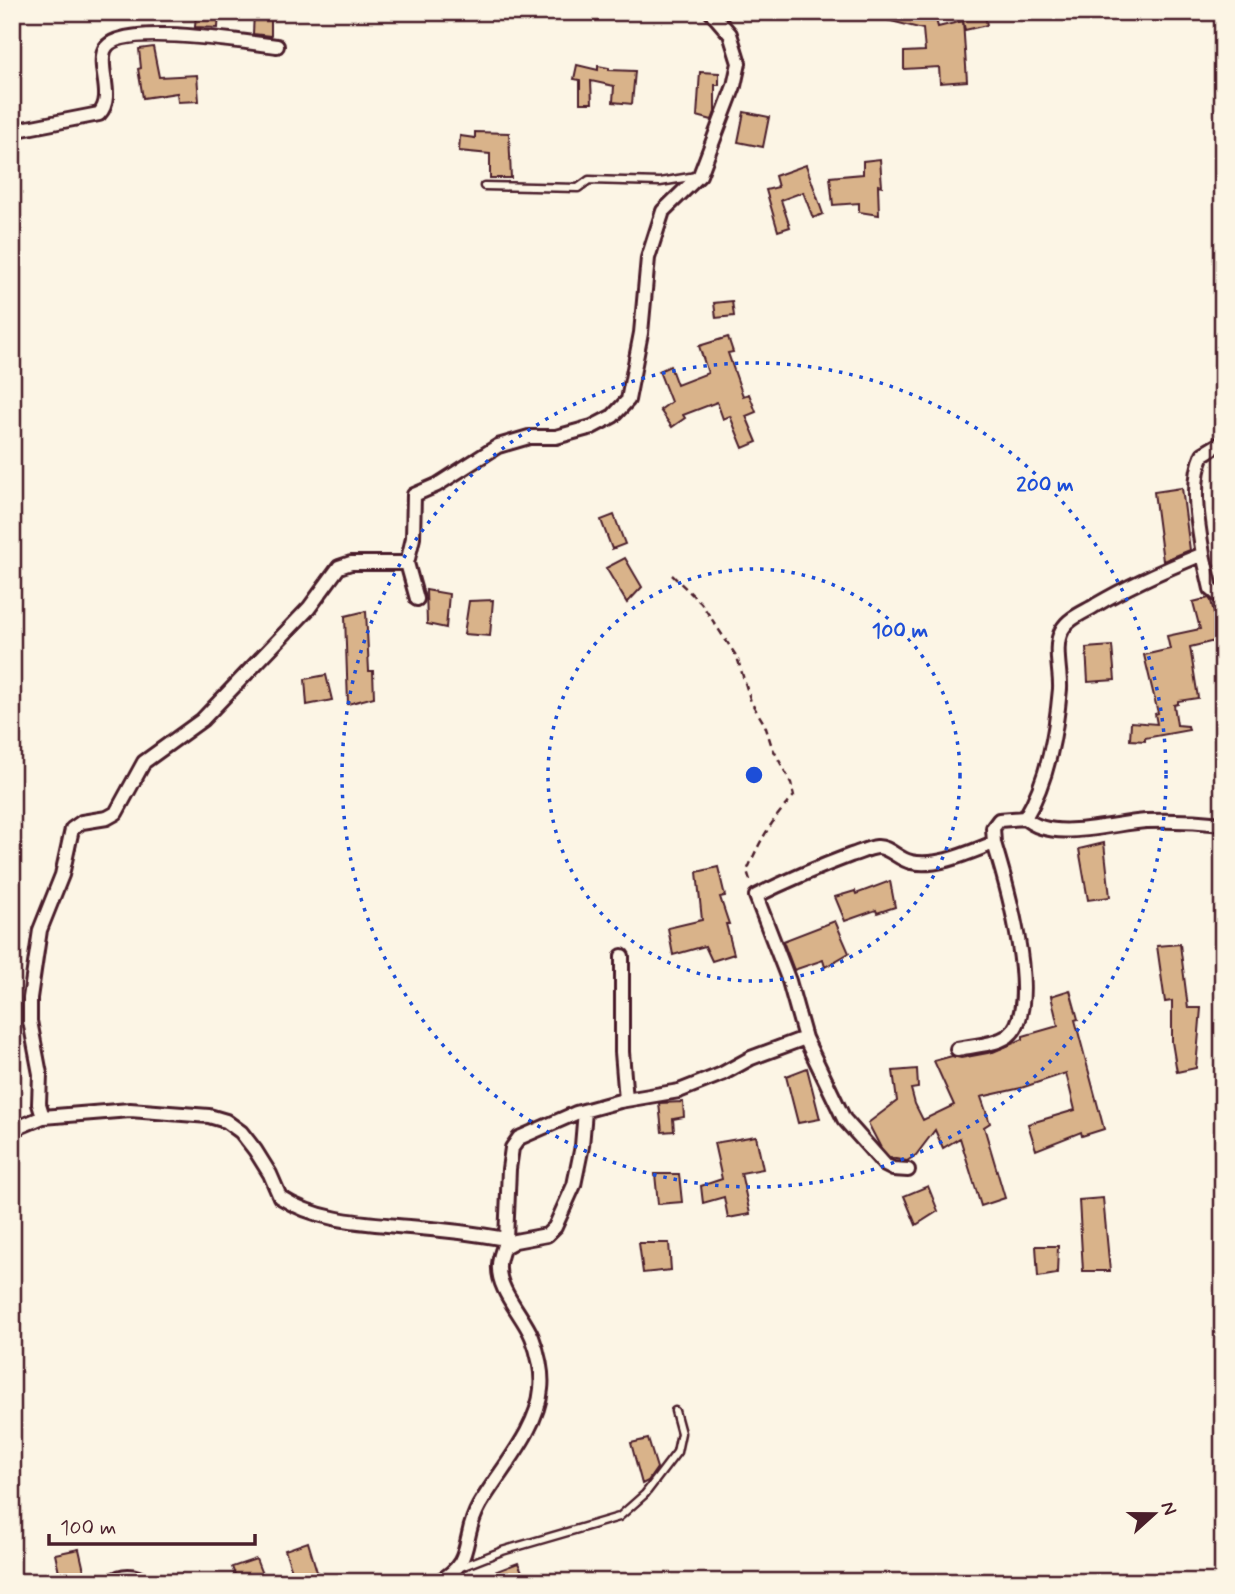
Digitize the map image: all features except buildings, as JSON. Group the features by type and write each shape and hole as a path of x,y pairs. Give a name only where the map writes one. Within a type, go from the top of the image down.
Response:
{"street":[{"path":"417,598 407,563 413,538 414,495 437,485 498,446 529,437 556,437 592,427 613,416 628,400 641,333 648,258 663,211 700,175 734,86 738,63 730,34 712,12"},
{"path":"12,131 101,113 106,102 103,57 106,46 114,40 178,35 277,46"},
{"path":"1223,442 1203,454 1199,466 1197,504 1209,584 1213,593 1223,599"},
{"path":"1025,818 1043,780 1049,758 1060,687 1061,630 1073,619 1123,589 1203,554"},
{"path":"43,1117 39,1104 38,1055 30,1021 32,976 40,930 62,875 72,830 82,822 107,818 116,813 144,762 202,720 309,608 339,568 351,563 407,563"},
{"path":"957,1049 1008,1037 1018,1024 1021,1009 1022,964 1017,927 994,843 995,822 1002,818 1025,818 1030,823 1057,830 1150,821 1223,824"},
{"path":"908,1170 893,1170 885,1166 844,1119 805,1038 789,981 756,896 831,862 873,848 882,848 905,861 921,864 994,843"},
{"path":"622,956 622,1052 626,1100"},
{"path":"438,1582 459,1567 465,1558 466,1538 471,1522 531,1424 541,1390 540,1366 532,1336 503,1284 499,1265 505,1243 509,1169 514,1142 542,1127 585,1111 626,1100 678,1091 722,1074 751,1058 805,1038"},
{"path":"12,1130 43,1117 130,1111 209,1116 226,1121 241,1132 266,1166 280,1197 306,1209 340,1221 464,1232 505,1243 547,1236 555,1227 574,1185 582,1146 585,1111"},
{"path":"113,1582 120,1577 135,1576 144,1582"}],"lane":[{"path":"484,186 578,188 590,180 660,182 700,175"},
{"path":"459,1567 502,1551 605,1522 629,1509 645,1494 677,1452 681,1433 675,1411"}],"path":[{"path":"672,575 702,603 737,657 751,702 765,725 772,747 791,783 794,796 775,816 757,846 747,871 756,896"}]}
